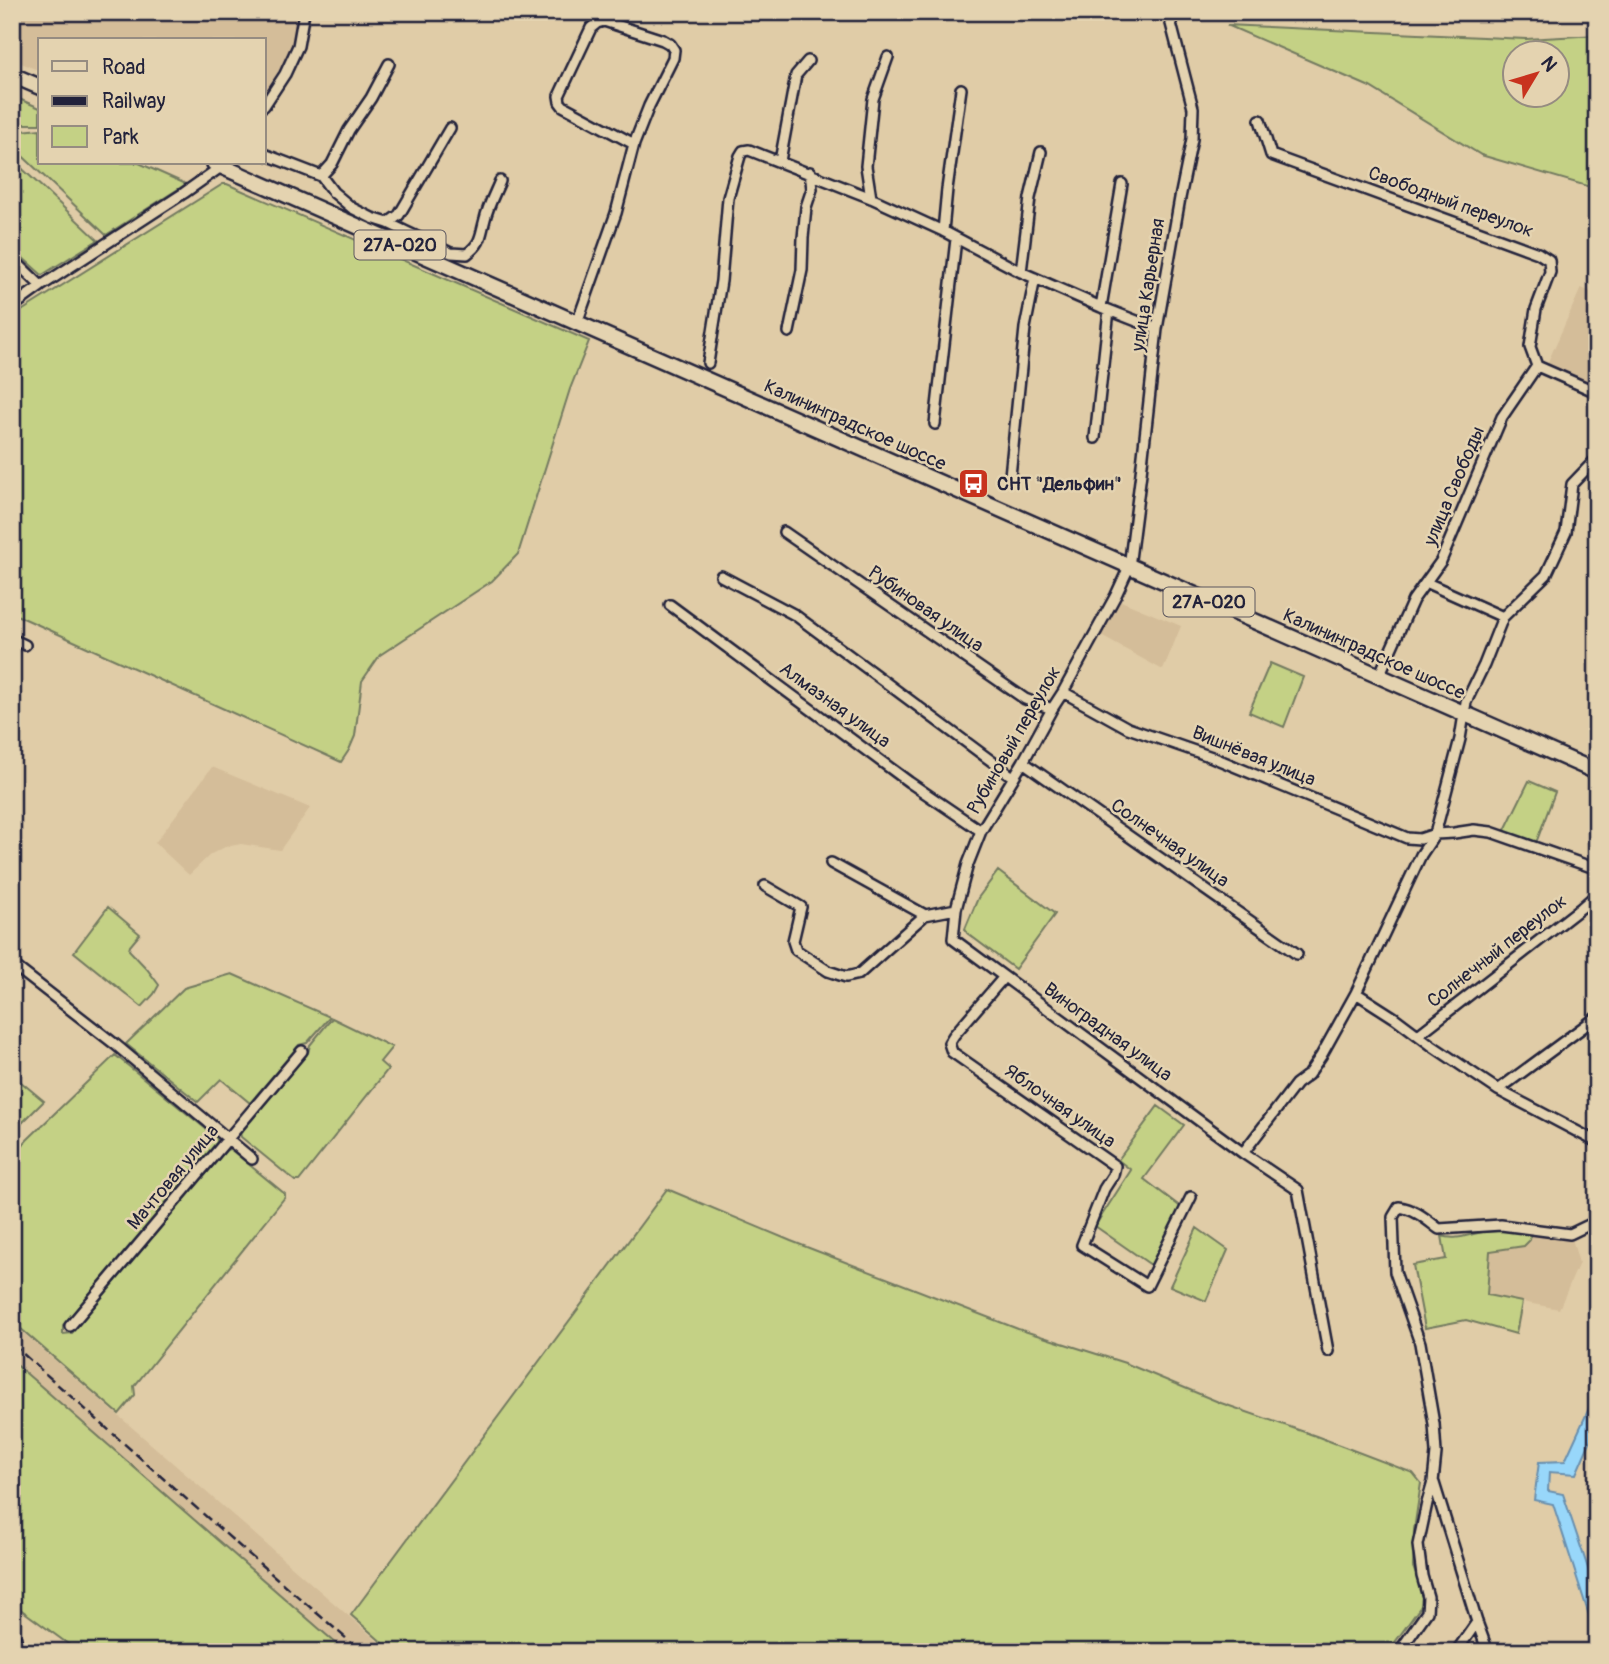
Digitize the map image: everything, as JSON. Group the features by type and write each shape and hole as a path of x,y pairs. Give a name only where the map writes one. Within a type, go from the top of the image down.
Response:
{"main road":[{"path":"12,75 38,86"},
{"name":"Калининградское шоссе","path":"221,164 1597,772"}],"street":[{"path":"266,103 285,75 298,46 304,12"},
{"name":"улица Карьерная","path":"1129,567 1157,329 1192,139 1193,108 1168,12"},
{"path":"577,323 616,213 634,144 673,58 674,50 663,40 604,21 591,28 559,96 560,102 634,144"},
{"path":"871,198 866,166 873,99 888,57"},
{"path":"779,162 796,75 808,61"},
{"path":"321,176 332,164 389,64"},
{"path":"943,231 961,89"},
{"name":"Свободный переулок","path":"1260,120 1271,155 1538,253 1549,260 1550,272 1536,309 1530,347 1537,366"},
{"path":"388,223 399,215 450,128"},
{"path":"708,363 721,281 728,198 740,156 743,151 749,150 871,198 943,231 1021,272 1157,329"},
{"path":"1021,272 1030,198 1041,152"},
{"path":"266,155 321,176 333,192 352,208 451,253 467,254 477,246 500,181"},
{"path":"12,307 221,164"},
{"path":"789,332 802,270 805,217 812,189 810,172"},
{"path":"1095,439 1105,309 1122,184"},
{"path":"934,424 956,239"},
{"path":"12,258 41,286"},
{"path":"1010,476 1025,328 1035,278"},
{"path":"1537,366 1594,391"},
{"name":"улица Свободы","path":"1379,676 1413,600 1441,561 1502,416 1537,366"},
{"path":"1243,1153 1296,1084 1308,1075 1356,993 1421,855 1435,834 1460,739 1466,702 1503,617 1546,575 1566,532 1572,484 1597,458"},
{"name":"Рубиновая улица","path":"784,532 1024,699 1052,709"},
{"name":"Рубиновый переулок","path":"953,939 956,909 968,864 981,831 1063,692 1129,567"},
{"path":"722,576 795,615 1013,777"},
{"path":"1427,583 1503,617"},
{"name":"Алмазная улица","path":"670,605 909,782 981,831"},
{"path":"12,639 24,645"},
{"name":"Вишнёвая улица","path":"1063,692 1128,728 1212,757 1407,838 1420,839 1435,834 1474,830 1491,832 1597,869"},
{"name":"Солнечная улица","path":"1023,762 1297,954"},
{"path":"831,863 925,915"},
{"path":"765,886 801,906 793,941 796,950 828,971 846,978 859,974 925,915 956,909"},
{"name":"Солнечный переулок","path":"1418,1035 1597,894"},
{"name":"Виноградная улица","path":"953,939 1243,1153 1298,1190 1328,1351"},
{"path":"12,964 116,1045 252,1159"},
{"name":"Яблочная улица","path":"1004,977 949,1043 952,1052 1115,1166 1082,1245 1147,1286 1191,1197"},
{"path":"1356,993 1395,1017 1498,1090 1597,1142"},
{"path":"1498,1090 1597,1017"},
{"name":"Мачтовая улица","path":"70,1326 303,1051"},
{"path":"1399,1652 1427,1612 1419,1545 1433,1482 1436,1453 1434,1424 1420,1343 1395,1272 1393,1217 1399,1207 1416,1212 1439,1229 1501,1225 1570,1234 1597,1221"},
{"path":"1433,1482 1488,1652"},
{"path":"1456,1652 1477,1622"}],"shaded area":[{"path":"12,12 305,12 288,60 266,100 266,38 38,38 38,70 12,59"},
{"path":"1581,288 1597,294 1597,399 1543,373"},
{"path":"1121,601 1181,626 1163,670 1101,636"},
{"path":"212,767 310,808 280,850 241,844 225,847 211,854 189,875 155,843"},
{"path":"1532,1228 1568,1233 1573,1242 1579,1263 1559,1309 1487,1295 1490,1250 1524,1246"},
{"path":"12,1323 390,1652 343,1652 12,1363"}],"green space":[{"path":"1227,25 1505,38 1500,38 1500,108 1570,108 1570,38 1544,38 1597,35 1597,189 1481,155 1370,87"},
{"path":"12,96 38,107 38,124 12,124"},
{"path":"38,129 38,164 141,164 186,184 106,235 12,146 12,132"},
{"path":"12,159 98,240 42,275 12,248"},
{"path":"223,184 589,341 570,389 518,554 492,581 380,655 362,681 355,736 341,762 12,613 12,317"},
{"path":"1270,663 1303,677 1284,727 1249,712"},
{"path":"1529,781 1555,792 1536,843 1504,832"},
{"path":"998,871 1055,914 1015,969 965,929 978,898"},
{"path":"108,907 140,934 129,950 159,985 142,1007 74,952"},
{"path":"232,974 330,1017 307,1043 299,1045 250,1103 221,1079 198,1102 126,1044 184,988"},
{"path":"332,1018 392,1047 380,1062 388,1069 299,1181 295,1181 241,1137 240,1133 308,1053 310,1045"},
{"path":"115,1055 217,1138 217,1142 63,1325 63,1334 72,1333 226,1150 230,1149 285,1194 134,1386 135,1395 119,1414 12,1321 12,1296 19,1288 12,1283 12,1157"},
{"path":"15,1077 44,1101 12,1133 12,1080"},
{"path":"1158,1106 1184,1125 1144,1179 1182,1208 1151,1265 1095,1226 1131,1170 1118,1160"},
{"path":"667,1189 791,1241 1018,1329 1125,1363 1221,1403 1413,1473 1421,1483 1414,1530 1413,1567 1426,1599 1388,1652 393,1652 351,1615"},
{"path":"1502,1227 1532,1228 1530,1240 1524,1246 1490,1251 1487,1295 1522,1302 1516,1334 1466,1320 1425,1328 1413,1265 1446,1259 1442,1236 1458,1237 1501,1231"},
{"path":"1197,1228 1228,1250 1206,1301 1170,1286"},
{"path":"12,1361 346,1652 79,1652 12,1603"}],"water":[{"path":"1597,1391 1597,1426 1576,1474 1549,1472 1548,1491 1563,1494 1597,1595 1597,1640 1553,1504 1534,1500 1539,1462 1565,1461"}],"railway":[{"path":"12,1344 362,1652"}],"place":[{"name":"СНТ \"Дельфин\"","path":"974,484"}]}
